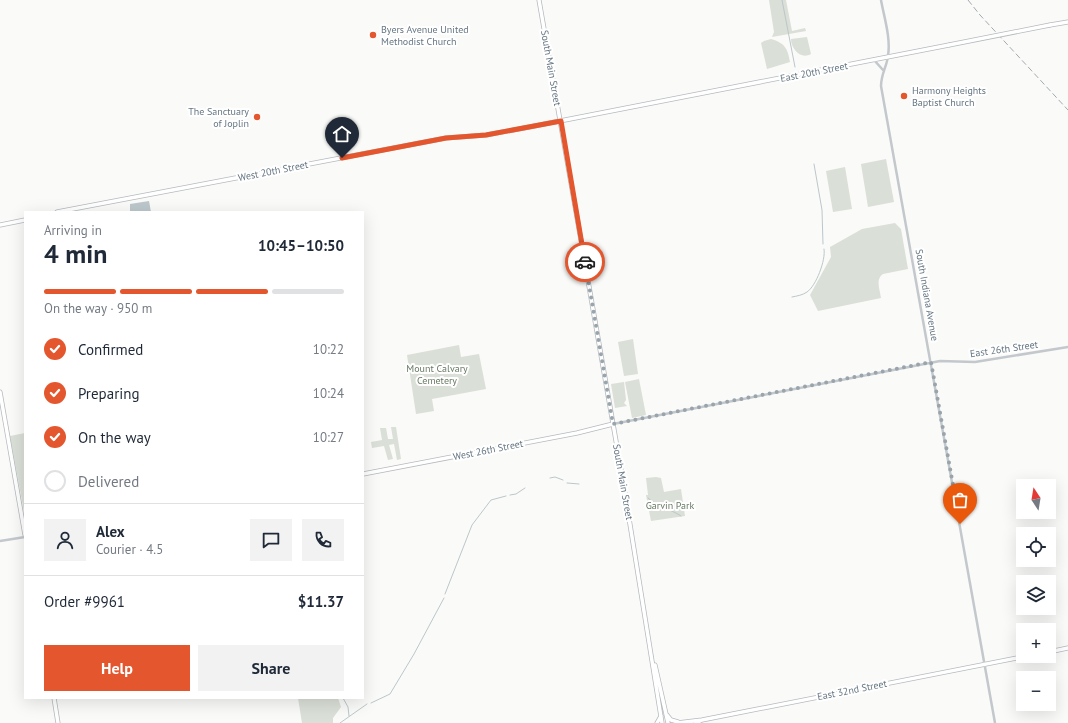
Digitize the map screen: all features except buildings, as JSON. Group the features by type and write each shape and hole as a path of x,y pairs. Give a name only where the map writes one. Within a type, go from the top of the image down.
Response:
{"main road":[{"name":"South Main Street","path":"539,0 613,424 662,723"},
{"name":"East 20th Street","path":"561,121 1068,22"},
{"name":"West 20th Street","path":"62,211 446,138 486,135 561,121"},
{"path":"0,225 24,220"},
{"path":"0,392 24,530"},
{"name":"West 26th Street","path":"364,474 577,433 613,424"},
{"path":"1056,651 1068,648"},
{"name":"South Main Street","path":"652,656 660,681 668,723"},
{"name":"East 32nd Street","path":"678,723 702,720 1016,658"},
{"path":"54,699 58,723"},
{"path":"666,714 671,720 678,723"},
{"path":"657,723 661,715"},
{"path":"696,723 702,720"}],"street":[{"name":"South Indiana Avenue","path":"881,0 888,44 888,58 883,71 881,86 995,723"},
{"path":"874,60 883,71"},
{"name":"East 26th Street","path":"613,424 931,362 952,360 975,362 1068,347"},
{"path":"0,541 24,536"}],"green space":[{"path":"769,0 786,0 792,31 805,28 806,31 772,37 774,32"},
{"path":"807,37 811,54 804,56 800,55 791,43 791,39"},
{"path":"771,39 780,42 785,47 790,62 767,69 761,43"},
{"path":"886,159 894,202 868,207 861,164"},
{"path":"845,167 852,209 833,212 826,171"},
{"path":"895,223 901,229 908,269 883,274 881,276 879,279 879,285 881,298 818,311 810,295 831,257 830,247 862,229"},
{"path":"633,339 638,374 624,376 618,342"},
{"name":"Mount Calvary Cemetery","path":"459,345 461,357 479,354 486,389 432,399 434,411 416,414 407,355"},
{"path":"639,379 646,415 632,418 625,382"},
{"path":"624,382 626,400 624,403 627,406 615,408 611,384"},
{"path":"391,427 396,427 401,459 397,460 394,444 389,445 393,459 388,460 384,446 372,448 371,442 382,440 380,428 386,428 388,439 393,439"},
{"path":"24,433 24,512 10,436"},
{"name":"Garvin Park","path":"646,478 661,478 664,492 681,489 685,516 651,521 646,495 648,495"},
{"path":"298,699 338,699 341,707 333,718 333,723 302,723"}],"shaded area":[{"path":"149,201 151,211 130,211 130,204"}],"waterway":[{"path":"782,0 795,67"},
{"path":"814,164 822,210 823,244"},
{"path":"792,297 805,293 814,284 822,266 824,249"},
{"path":"550,478 555,477 563,480"},
{"path":"567,483 579,484"},
{"path":"510,495 516,494 525,488"},
{"path":"445,594 472,525 491,500 506,496"},
{"path":"648,498 656,504 681,516"},
{"path":"371,703 390,694 414,654 444,598"},
{"path":"344,699 348,707 349,716"},
{"path":"340,723 367,704"}],"railway":[{"path":"968,0 980,15 1068,110"}],"way so far":[{"path":"585,262 613,424 723,401 931,362 960,524"}],"place":[{"name":"Byers Avenue United Methodist Church","path":"373,35"},
{"name":"Harmony Heights Baptist Church","path":"904,96"},
{"name":"The Sanctuary of Joplin","path":"257,117"}],"route":[{"path":"342,158 446,138 486,135 561,121 585,262"}]}
